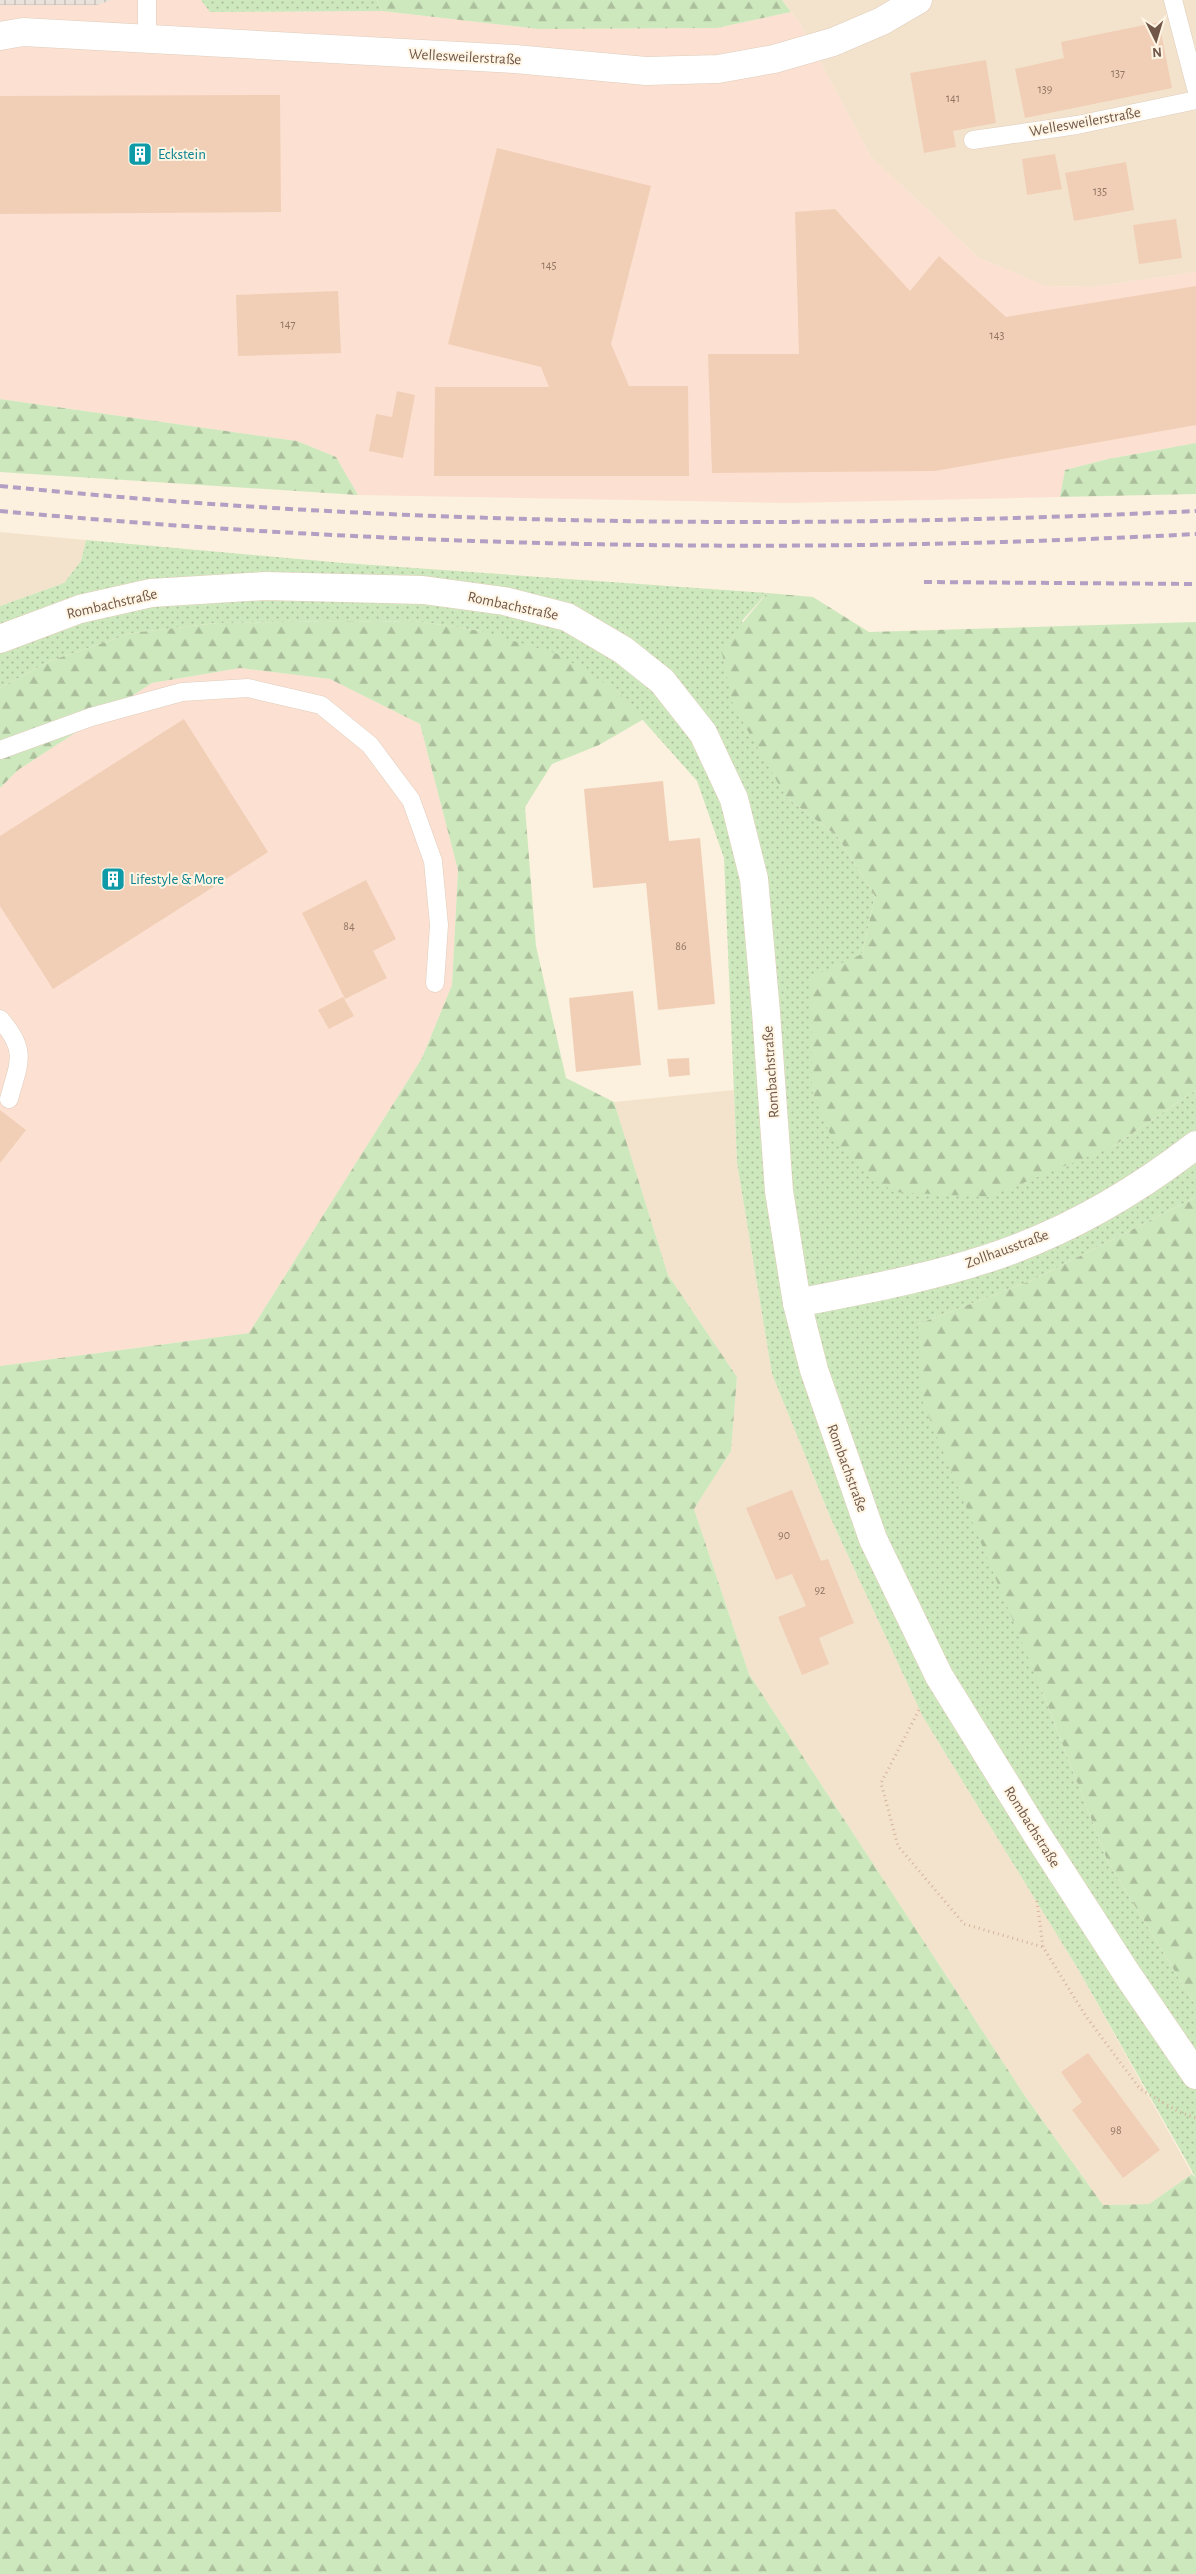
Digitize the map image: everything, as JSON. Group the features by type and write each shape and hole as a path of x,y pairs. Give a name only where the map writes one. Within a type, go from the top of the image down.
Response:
{"main road":[{"name":"Wellesweilerstraße","path":"0,36 22,32 515,59 646,71 718,69 774,59 833,42 882,21 918,0"},
{"name":"Rombachstraße","path":"0,639 80,609 151,593 265,586 423,590 504,601 567,617 623,650 662,681 703,733 730,790 754,879 779,1190 797,1303 814,1370 873,1539 939,1676 1036,1834 1129,1977 1196,2075"},
{"name":"Zollhausstraße","path":"797,1303 902,1282 987,1259 1078,1221 1159,1174 1196,1145"}],"lane":[{"path":"147,0 147,40"},
{"path":"1173,0 1196,88"},
{"name":"Wellesweilerstraße","path":"973,140 1078,125 1196,100"},
{"path":"0,750 91,716 182,692 248,688 321,705 370,744 411,800 433,860 439,925 435,983"},
{"path":"0,1019 12,1032 20,1057 9,1099"}],"path":[{"path":"939,1676 903,1739 881,1783 898,1846 964,1924 1042,1947"},
{"path":"1037,1898 1042,1947 1085,2015 1140,2089 1179,2112 1196,2118"}],"shaded area":[{"path":"0,0 112,0 97,5 0,5"},
{"path":"112,0 201,0 211,12 382,11 538,29 717,28 791,12 799,22 871,157 979,258 1046,286 1092,287 1196,272 1196,443 1108,459 1065,470 1060,497 786,503 358,495 336,457 297,441 0,399 0,5 97,5"},
{"path":"782,0 1196,0 1196,272 1092,287 1045,286 979,258 871,157 799,22"},
{"path":"0,532 86,540 81,561 64,583 0,606"},
{"path":"240,668 330,679 420,724 458,870 452,985 422,1058 249,1333 0,1366 0,788 18,770 152,683"},
{"path":"734,1090 737,1163 772,1374 831,1519 923,1717 1078,1969 1192,2174 1149,2204 1103,2205 1025,2096 749,1674 694,1509 731,1451 737,1377 668,1275 614,1102"}],"green space":[{"path":"201,0 377,0 382,11 210,12"},
{"path":"377,0 782,0 791,12 717,28 538,29 382,11"},
{"path":"0,399 297,441 336,457 358,495 0,472"},
{"path":"1196,443 1196,494 1060,497 1065,470 1108,459"},
{"path":"86,540 344,563 767,593 742,621 786,797 837,836 875,896 862,954 1112,1147 1196,1090 1196,1197 1033,1280 918,1324 1042,1691 1107,1860 1196,2006 1196,2178 1078,1969 923,1717 831,1519 772,1374 737,1163 724,858 697,781 617,691 480,631 423,622 217,623 132,633 50,661 0,688 0,606 64,583 81,561"},
{"path":"767,593 813,597 869,632 1196,622 1196,1090 1112,1147 988,1197 893,1192 833,1141 812,1091 811,977 862,954 875,896 837,836 786,797 733,705 721,649"},
{"path":"423,622 480,631 558,654 617,691 644,719 599,745 552,764 525,807 536,946 566,1078 614,1102 668,1275 737,1377 731,1451 694,1509 749,1674 1025,2096 1103,2205 1149,2204 1192,2174 1196,2178 1196,2574 0,2574 0,1366 249,1333 422,1058 452,985 458,870 420,724 330,679 240,668 152,683 18,770 0,788 0,688 50,661 132,633 217,623"},
{"path":"1196,1197 1196,2006 1107,1860 1042,1691 922,1400 918,1324 1033,1280"}],"building":[{"path":"1159,22 1172,88 1025,118 1015,69 1064,58 1061,42"},
{"path":"986,60 996,123 953,131 956,147 924,153 910,73"},
{"name":"Eckstein","path":"280,95 281,212 0,214 0,96"},
{"path":"497,148 651,186 611,344 629,386 688,386 689,476 434,476 435,387 549,387 541,367 448,344"},
{"path":"1055,154 1062,189 1027,195 1022,159"},
{"path":"1126,162 1134,210 1074,221 1065,173"},
{"path":"835,209 910,291 939,256 1006,317 1196,286 1196,425 935,471 712,473 708,354 799,354 795,212"},
{"path":"1176,219 1182,258 1139,264 1133,225"},
{"path":"338,291 341,353 238,356 236,295"},
{"path":"397,391 415,395 403,458 369,451 376,414 392,417"},
{"name":"Lifestyle & More","path":"184,719 268,852 53,989 0,906 0,836"},
{"path":"663,781 669,841 700,838 715,1004 658,1010 646,883 593,888 584,789"},
{"path":"366,880 396,939 373,951 387,978 345,999 302,913"},
{"path":"633,991 641,1065 576,1072 569,998"},
{"path":"343,997 354,1016 329,1029 318,1010"},
{"path":"689,1058 690,1075 669,1077 667,1059"},
{"path":"0,1110 26,1130 0,1163"},
{"path":"792,1490 821,1561 828,1559 854,1623 819,1638 829,1664 802,1675 778,1617 806,1606 792,1574 776,1580 746,1508"},
{"path":"1088,2053 1160,2150 1123,2178 1072,2110 1082,2102 1061,2072"}],"railway":[{"path":"0,486 149,499 299,509 598,521 897,521 1196,511"},
{"path":"0,511 298,533 598,544 747,546 897,544 1047,541 1196,534"},
{"path":"924,582 1196,584"}],"place":[{"name":"Eckstein","path":"140,154"},
{"name":"Lifestyle & More","path":"113,879"}]}
